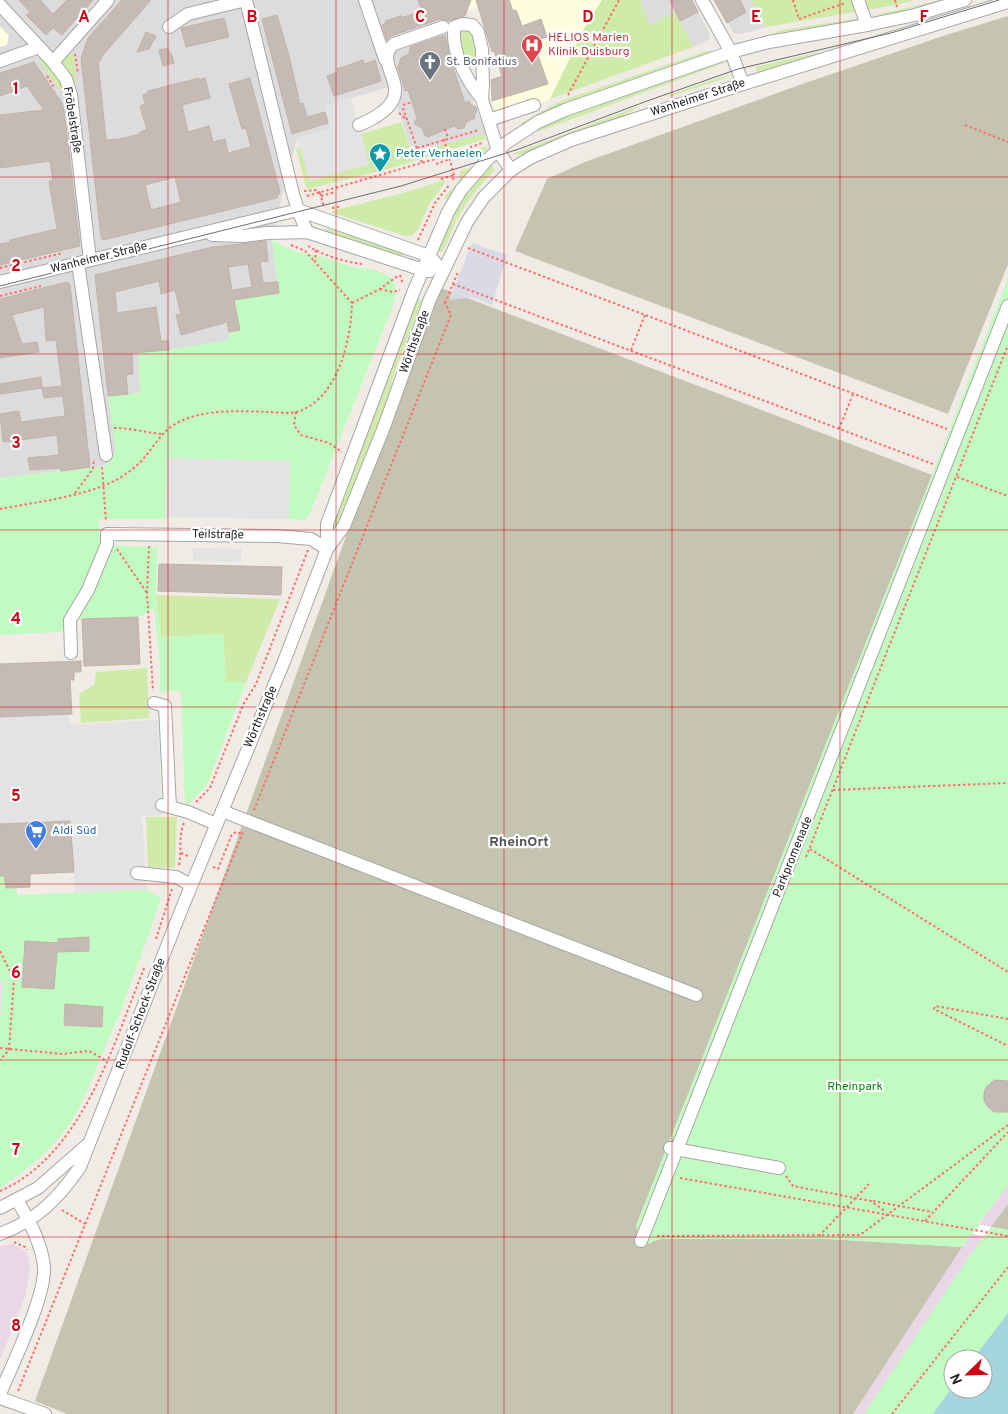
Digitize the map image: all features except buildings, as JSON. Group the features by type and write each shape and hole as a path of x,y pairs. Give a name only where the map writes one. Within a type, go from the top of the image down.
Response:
{"street":[{"path":"53,62 108,0"},
{"path":"169,27 188,14 246,0 295,201 307,232"},
{"path":"359,125 374,119 388,109 394,100 396,84 385,59 365,0"},
{"path":"702,0 731,52 743,84"},
{"path":"858,0 867,25"},
{"path":"493,134 506,143 538,122 565,110 731,52 769,42 914,15 965,0"},
{"name":"Wanheimer Straße","path":"199,234 232,235 307,232 403,270 443,272 467,222 484,197 511,170 537,155 571,140 743,84 1008,2"},
{"name":"Fröbelstraße","path":"0,5 53,62 66,79 71,95 100,457"},
{"path":"482,99 484,85 482,49 478,32 472,25 462,24 454,27 454,46 461,64 482,99 493,134 511,170"},
{"path":"385,59 388,49 394,44 443,27"},
{"path":"0,61 39,47"},
{"path":"423,270 448,212 461,190 488,160 493,134 534,105"},
{"path":"232,235 296,218 295,201"},
{"path":"295,201 429,256 443,272"},
{"name":"Wanheimer Straße","path":"0,282 199,234 295,201"},
{"name":"Wörthstraße","path":"326,549 327,524 423,270"},
{"name":"Wörthstraße","path":"192,885 285,659 326,549 344,526 384,427 430,299 443,272"},
{"name":"Parkpromenade","path":"642,1239 672,1149 1008,306"},
{"path":"71,653 70,620 88,590 107,544 107,534"},
{"name":"Teilstraße","path":"107,534 277,536 311,539 326,549"},
{"path":"154,703 165,706 166,806 188,812 216,824"},
{"path":"222,811 696,995"},
{"path":"137,872 176,877 192,885"},
{"name":"Rudolf-Schock-Straße","path":"0,1234 28,1220 51,1203 65,1189 80,1167 192,885"},
{"name":"Rudolf-Schock-Straße","path":"0,1208 38,1188 89,1143"},
{"path":"672,1149 778,1168"},
{"path":"0,1394 37,1304 44,1269 42,1256 28,1220 17,1200"},
{"path":"0,1398 45,1414"}],"path":[{"path":"568,95 619,0"},
{"path":"793,0 799,19 845,3"},
{"path":"895,0 897,8"},
{"path":"396,84 422,163"},
{"path":"402,106 412,102"},
{"path":"965,126 1008,142"},
{"path":"445,129 448,138"},
{"path":"295,201 449,155 493,134"},
{"path":"417,148 448,138 493,134"},
{"path":"413,250 435,203 453,181 454,175 444,139"},
{"path":"436,164 450,159"},
{"path":"441,179 454,175"},
{"path":"295,201 317,190 321,194 335,192"},
{"path":"0,509 75,494 104,486 125,475 143,460 163,434 178,422 199,414 296,412 316,402 331,383 345,354 351,324 352,303 305,251 286,243"},
{"path":"468,248 958,434"},
{"path":"315,262 316,251"},
{"path":"14,1402 249,822 450,315 445,303 461,264"},
{"path":"380,289 393,292 403,290 403,270"},
{"path":"352,303 380,289 403,270"},
{"path":"453,284 938,466 943,472 1008,496"},
{"path":"631,350 645,315"},
{"path":"839,429 853,393"},
{"path":"296,412 294,425 301,435 329,443 343,453"},
{"path":"109,428 126,428 146,433 163,434"},
{"path":"100,457 107,534 147,593"},
{"path":"75,494 100,457"},
{"path":"149,534 147,593 154,703"},
{"path":"154,942 176,877 181,853 179,839 188,812 210,788 243,705 256,684 305,562 311,539"},
{"path":"832,790 1008,783"},
{"path":"810,848 1008,972"},
{"path":"0,951 14,979 9,1050 0,1060"},
{"path":"0,1191 29,1176 51,1155 78,1121 107,1061 147,960"},
{"path":"1008,1019 934,1006 934,1010 1008,1046"},
{"path":"0,1048 62,1054 89,1051 107,1061"},
{"path":"642,1239 656,1236 860,1235 1008,1125"},
{"path":"926,1220 1008,1132"},
{"path":"778,1168 793,1186 933,1212"},
{"path":"680,1178 1008,1236"},
{"path":"819,1236 868,1184"},
{"path":"871,1201 888,1214"},
{"path":"57,1211 64,1210 76,1220 86,1225"},
{"path":"13,1241 25,1246 28,1252"},
{"path":"892,1414 1008,1267"}],"shaded area":[{"path":"0,0 439,0 447,21 443,23 486,133 412,153 391,86 325,106 331,128 297,138 282,196 272,240 279,293 230,340 169,350 141,394 109,397 116,453 105,466 0,478"},
{"name":"HELIOS Marien Klinik Duisburg","path":"439,0 602,0 584,29 550,99 532,108 498,119 485,82 502,76 488,39 483,6 464,12 465,16 462,19 457,18 447,21"},
{"path":"640,0 692,0 709,33 710,39 693,47 680,21 649,25"},
{"path":"714,0 751,0 766,27 741,34 734,33"},
{"path":"1008,16 1008,264 948,414 515,251 547,179 585,162 808,82"},
{"path":"0,26 9,36 7,45 0,47"},
{"path":"351,98 369,164 310,181 297,138 331,128 325,106"},
{"path":"472,243 507,255 492,305 473,297 449,300"},
{"path":"436,286 932,475 636,1226 649,1244 661,1239 828,1239 962,1247 853,1414 67,1414 35,1401"},
{"path":"167,458 290,461 289,519 165,517"},
{"path":"193,548 242,549 241,562 193,561"},
{"path":"69,714 70,725 158,720 162,815 142,816 147,890 75,893 70,821 0,824 0,717"},
{"path":"0,981 4,981 1,1018 0,1018"},
{"path":"1008,1185 1008,1204 971,1254 864,1414 853,1414 962,1247"},
{"path":"1008,1204 1008,1230 991,1227"},
{"path":"12,1244 24,1250 29,1258 30,1270 25,1297 0,1360 0,1246"}],"green space":[{"path":"602,0 640,0 650,25 675,12 693,47 550,99 584,29"},
{"path":"751,0 915,0 896,5 766,27"},
{"path":"940,0 944,1 874,18 880,14"},
{"path":"861,18 861,20 770,34 782,30"},
{"path":"470,29 474,34 478,59 465,64 458,35 461,30"},
{"path":"69,51 74,55 76,84 72,85 61,63 61,60"},
{"path":"707,51 713,51 563,104 522,125 521,123 569,98"},
{"path":"819,52 819,54 757,72 756,67"},
{"path":"41,58 65,88 60,90 38,60"},
{"path":"723,61 724,63 537,132 536,130 565,116"},
{"path":"728,75 723,79 669,97 668,95"},
{"path":"642,105 621,117 561,138 524,155 512,154"},
{"path":"401,122 412,153 486,133 485,139 395,167 308,189 306,187 296,148 300,147 310,181 369,164 361,134"},
{"path":"487,146 485,151 457,160 456,156"},
{"path":"492,166 494,171 481,184 467,203 455,223 444,249 442,252 438,252 444,234 463,198 489,167"},
{"path":"470,168 448,200 444,198 459,179 460,171"},
{"path":"444,180 445,183 429,204 418,230 411,236 332,213 332,211 403,193"},
{"path":"327,228 404,252 402,256 325,232"},
{"path":"272,240 294,251 320,256 356,268 372,269 387,275 394,280 396,293 392,308 309,516 303,520 289,519 290,461 167,458 166,519 99,519 100,545 157,547 156,602 161,637 223,634 226,682 246,682 207,785 188,805 185,803 181,693 178,690 160,692 160,663 154,609 138,617 71,620 61,632 0,635 0,478 106,466 116,453 108,396 140,393 138,352 169,350 229,340 229,332 239,330 234,300 279,293"},
{"name":"Rheinpark","path":"1008,278 1008,1185 962,1247 828,1239 661,1239 642,1243 636,1226"},
{"path":"418,299 422,300 396,368 381,421 341,520 333,528 332,525"},
{"path":"156,595 280,599 246,682 226,683 223,634 161,637"},
{"path":"147,668 149,718 81,723 79,694 94,685 96,672"},
{"path":"146,817 177,817 175,868 148,867"},
{"path":"0,876 4,876 6,888 17,887 17,895 147,890 161,898 116,1021 78,1110 67,1128 50,1148 0,1188"},
{"path":"991,1227 1008,1230 1008,1313 981,1349 943,1349 944,1399 933,1414 864,1414"}],"water":[{"path":"1008,1313 1008,1414 933,1414 944,1399 993,1399 993,1349 981,1349"}],"pier":[{"path":"980,1225 991,1227 984,1236 973,1234"}],"tram line":[{"path":"0,286 401,186 519,149 738,69 891,33 999,0"}],"place":[{"name":"HELIOS Marien Klinik Duisburg","path":"532,64"},
{"name":"St. Bonifatius","path":"430,81"},
{"name":"Peter Verhaelen","path":"380,173"},
{"name":"Aldi Süd","path":"36,850"}],"district":[{"name":"RheinOrt","path":"519,842"}]}
